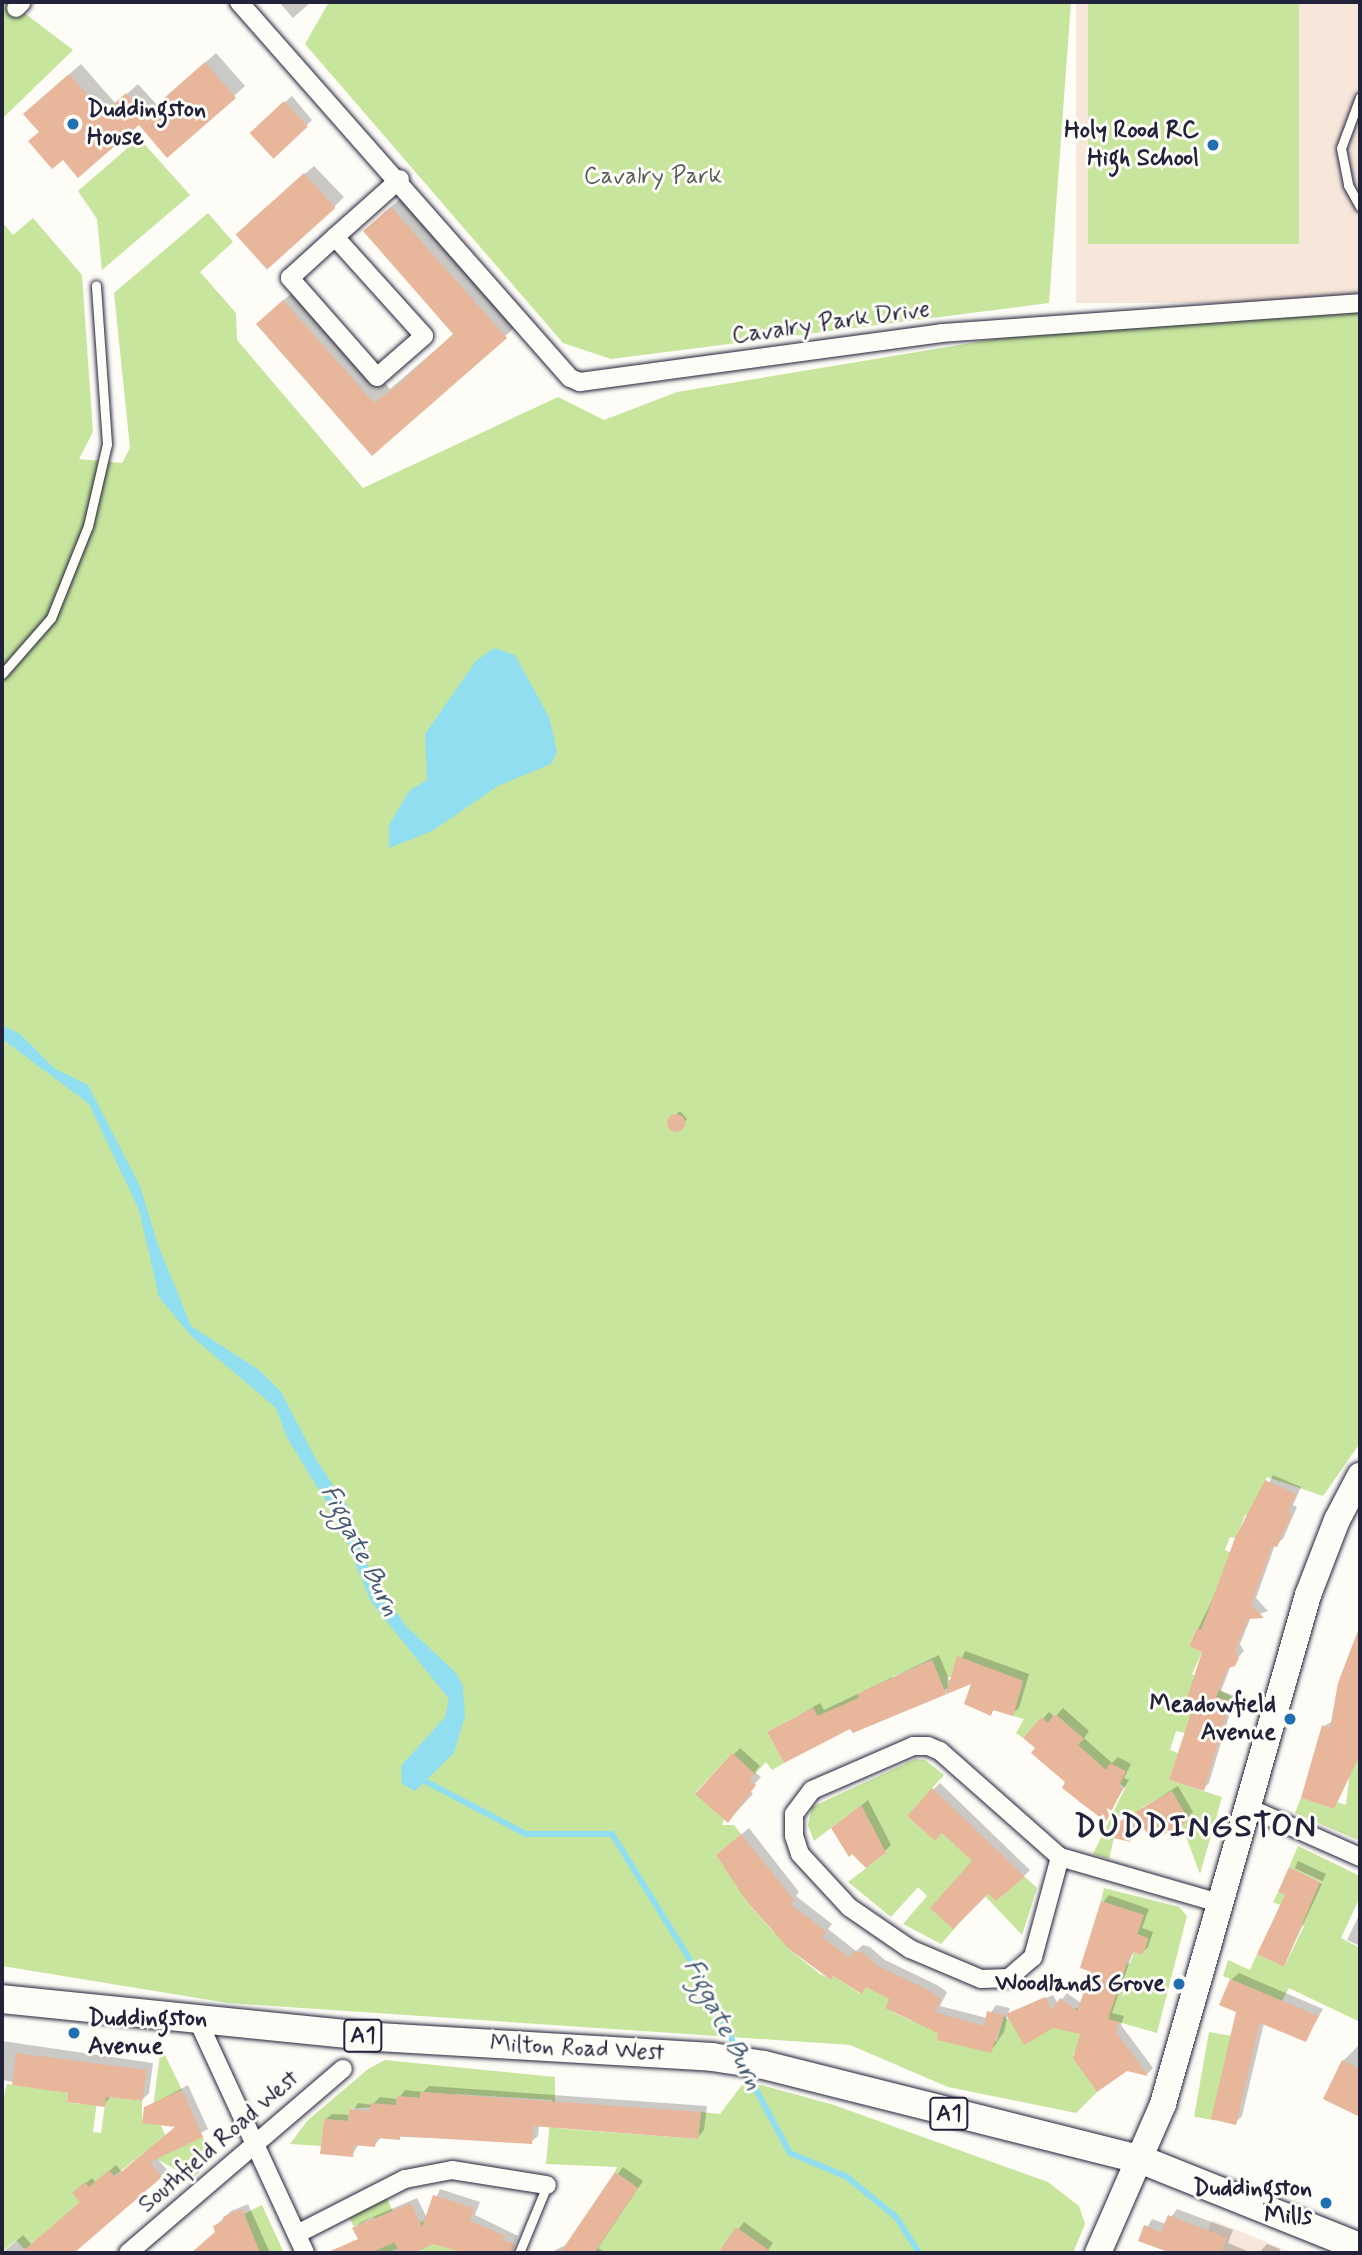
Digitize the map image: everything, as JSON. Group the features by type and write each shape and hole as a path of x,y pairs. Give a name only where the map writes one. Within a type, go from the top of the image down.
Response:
{"main road":[{"name":"Milton Road West","path":"2,1999 198,2021 726,2059 758,2064 1142,2160"},
{"name":"A1","path":"1142,2160 1360,2247"}],"street":[{"name":"Cavalry Park Drive","path":"239,2 400,179 570,378 580,382 942,333 1360,303"},
{"path":"335,237 424,336 377,377 290,278 335,237 400,179"},
{"path":"1098,2253 1142,2160 1163,2104 1308,1595 1337,1520 1360,1476"},
{"path":"1060,1857 1033,1957 1009,1978 981,1979 910,1949 849,1907 800,1854 794,1836 794,1814 812,1790 913,1746 928,1746 940,1751 1060,1857 1219,1903"},
{"path":"1247,1807 1360,1857"},
{"path":"198,2021 306,2253"},
{"name":"Southfield Road West","path":"128,2253 342,2069"},
{"path":"297,2234 405,2179 452,2170 547,2185"}],"lane":[{"path":"1360,97 1341,148 1348,186 1360,207"},
{"path":"2,674 51,618 88,526 107,444 96,285"},
{"path":"519,2253 547,2185"}],"shaded area":[{"name":"Holy Rood RC High School","path":"1076,2 1360,2 1360,303 1076,303"},
{"path":"1212,2220 1293,2253 1199,2253"}],"green space":[{"path":"2,2 10,2 73,50 2,119"},
{"name":"Cavalry Park","path":"329,2 1071,2 1049,303 611,359 563,343 305,44"},
{"path":"1088,2 1299,2 1299,244 1088,244"},
{"path":"139,138 190,195 102,270 97,219 78,191"},
{"path":"208,213 233,242 200,272 236,313 237,340 363,488 558,397 604,420 677,392 1037,332 1360,308 1360,1443 1323,1496 1267,1477 1254,1506 1264,1521 1245,1515 1236,1538 1230,1537 1225,1550 1243,1558 1209,1633 1197,1628 1189,1645 1202,1652 1192,1674 1232,1697 1230,1702 1200,1691 1189,1694 1185,1704 1193,1707 1190,1734 1176,1731 1170,1750 1178,1753 1169,1780 1222,1797 1200,1874 1182,1826 1188,1819 1172,1791 1141,1808 1145,1816 1139,1820 1119,1816 1109,1859 1093,1854 1125,1788 1078,1745 1083,1738 1055,1714 1048,1723 1041,1717 1023,1738 1016,1733 1024,1719 1013,1716 1023,1681 958,1657 951,1677 947,1677 948,1688 944,1690 932,1660 892,1677 894,1683 858,1693 859,1698 818,1717 813,1708 767,1732 784,1763 772,1770 766,1762 755,1774 732,1753 695,1793 724,1819 722,1825 734,1825 741,1834 716,1855 741,1892 757,1889 745,1900 774,1933 788,1933 806,1916 812,1921 790,1950 820,1974 831,1979 833,1976 861,1994 868,1984 896,2003 892,2012 912,2021 943,2015 937,2040 997,2041 1004,2015 1006,2019 1054,2013 1055,2006 1069,2017 1076,2008 1099,2016 1073,2055 1097,2092 1076,2113 948,2087 850,2045 228,2003 2,1966 2,222 13,235 33,218 82,275 93,432 79,459 122,463 130,448 114,293"},
{"path":"1352,1753 1360,1755 1360,1841 1295,1813 1301,1798 1334,1809 1337,1802 1346,1805"},
{"path":"915,1759 925,1760 944,1775 907,1816 935,1841 942,1833 955,1845 961,1839 996,1901 1025,1877 1037,1888 1022,1935 984,1895 941,1944 903,1924 927,1896 918,1887 891,1917 848,1882 886,1853 861,1805 814,1841 808,1825 812,1807"},
{"path":"1298,1846 1360,1876 1360,1897 1341,1938 1360,1948 1360,2022 1289,1988 1282,2001 1223,1976 1228,1960 1250,1970 1257,1954 1284,1967 1304,1926 1277,1913 1280,1905 1273,1902 1278,1892 1308,1906 1320,1882 1289,1867"},
{"path":"1104,1888 1179,1907 1187,1916 1157,2033 1108,2019 1116,1960 1130,1964 1134,1952 1143,1955 1148,1939 1137,1934 1143,1915 1101,1901"},
{"path":"1209,2032 1231,2036 1216,2121 1194,2117"},
{"path":"161,2047 182,2090 165,2098 159,2121 166,2137 157,2141 163,2154 203,2137 213,2159 192,2179 145,2152 69,2211 79,2223 24,2249 16,2240 2,2252 2,2104 7,2084 44,2089 58,2075 56,2091 68,2093 67,2102 80,2104 81,2095 97,2101 93,2132 101,2133 106,2097 142,2101 142,2122 153,2108"},
{"path":"385,2060 555,2077 555,2128 698,2139 701,2112 720,2114 742,2085 761,2085 834,2105 1048,2182 1079,2206 1085,2224 1073,2253 765,2253 768,2250 736,2228 718,2253 594,2253 638,2188 615,2172 617,2167 546,2164 552,2100 455,2094 446,2119 448,2094 421,2092 420,2098 397,2096 396,2105 349,2109 348,2121 324,2119 321,2146 290,2144 307,2121 368,2069"},
{"path":"386,2197 401,2228 424,2221 439,2245 464,2253 414,2253 421,2250 416,2241 387,2253 370,2253 397,2241 380,2229 373,2217 354,2227 349,2217"},
{"path":"262,2205 284,2253 260,2253 244,2214"}],"water":[{"path":"494,648 515,655 549,717 557,752 551,764 498,786 432,831 389,848 389,825 409,791 427,780 425,734 476,661"},
{"path":"2,1025 20,1034 54,1068 88,1085 140,1186 157,1242 191,1326 259,1370 281,1392 317,1461 350,1510 368,1566 383,1592 406,1626 456,1673 463,1686 465,1716 454,1753 415,1791 402,1784 401,1766 445,1717 449,1699 371,1602 338,1521 287,1438 276,1408 190,1335 159,1297 139,1210 89,1104 2,1039"}],"building":[{"path":"205,62 236,98 167,158 139,125 78,178 63,160 52,169 28,141 39,132 23,114 69,74 104,113 126,93 145,115"},
{"path":"284,101 308,127 273,159 250,133"},
{"path":"304,173 335,208 267,269 236,235"},
{"path":"391,207 507,338 372,456 256,324 283,300 374,403 399,384 453,334 363,231"},
{"path":"672,1114 680,1114 685,1123 683,1130 672,1132 667,1127 667,1119"},
{"path":"1265,1480 1296,1494 1288,1512 1292,1514 1277,1547 1272,1546 1251,1605 1264,1618 1248,1619 1235,1651 1239,1658 1235,1666 1228,1668 1216,1697 1230,1702 1204,1791 1169,1780 1193,1707 1185,1704 1202,1652 1189,1646 1197,1628 1201,1630 1235,1538"},
{"path":"1359,1628 1360,1755 1334,1809 1301,1798 1322,1725 1330,1728 1338,1683"},
{"path":"957,1656 1023,1681 1013,1716 993,1710 991,1716 964,1704 971,1684 853,1733 850,1729 784,1763 767,1732 813,1708 817,1716 859,1698 857,1694 932,1660 946,1694"},
{"path":"1055,1714 1084,1739 1078,1745 1106,1770 1110,1763 1126,1771 1119,1786 1123,1788 1106,1822 1062,1788 1065,1782 1031,1753 1035,1748 1023,1738 1041,1717 1048,1723"},
{"path":"732,1753 755,1774 749,1779 756,1785 728,1823 695,1794"},
{"path":"932,1788 1025,1877 996,1901 988,1894 953,1929 930,1908 972,1861 942,1833 935,1841 907,1816"},
{"path":"1172,1791 1188,1820 1182,1826 1151,1840 1136,1815 1130,1842 1114,1838 1118,1822"},
{"path":"861,1805 886,1853 866,1868 852,1854 849,1857 831,1828"},
{"path":"741,1834 794,1900 790,1904 826,1932 822,1937 850,1958 854,1951 863,1953 878,1966 930,1991 941,1999 935,2012 984,2026 987,2011 1004,2015 991,2053 937,2040 938,2033 885,2008 889,2000 893,2001 866,1987 862,1994 833,1976 831,1980 789,1949 747,1902 716,1855"},
{"path":"1289,1867 1320,1882 1284,1967 1257,1954 1285,1895 1278,1892"},
{"path":"1101,1901 1144,1915 1137,1934 1148,1938 1143,1955 1134,1952 1128,1960 1108,2019 1119,2022 1116,2032 1148,2076 1127,2071 1097,2092 1073,2058 1080,2034 1053,2028 1024,2045 1006,2014 1045,1997 1052,2010 1060,1998 1077,2011 1091,1972 1080,1968"},
{"path":"1230,1979 1318,2016 1306,2042 1260,2023 1236,2125 1211,2119 1236,2012 1219,2005"},
{"path":"16,2053 147,2070 142,2101 106,2097 105,2107 67,2102 68,2093 12,2085"},
{"path":"1342,2060 1360,2069 1360,2117 1323,2099"},
{"path":"182,2090 203,2137 150,2162 162,2177 74,2253 21,2253 80,2202 72,2193 85,2182 89,2187 109,2170 115,2177 175,2127 142,2123 144,2107"},
{"path":"420,2092 701,2112 698,2139 533,2126 532,2144 400,2136 400,2140 376,2138 375,2147 354,2145 353,2157 320,2154 324,2119 348,2121 349,2109 370,2111 371,2103 396,2105 397,2096 420,2098"},
{"path":"615,2172 638,2188 594,2253 560,2253"},
{"path":"433,2195 474,2208 470,2221 505,2236 503,2240 515,2244 512,2253 464,2253 433,2244 414,2253 400,2253 394,2242 370,2253 326,2253 358,2239 352,2228 411,2203 422,2227"},
{"path":"242,2209 260,2253 191,2253 215,2232 213,2226 224,2221 223,2217"},
{"path":"1168,2215 1227,2238 1221,2253 1171,2253 1138,2241 1144,2225 1161,2232"},
{"path":"736,2227 773,2253 718,2253"}],"waterway":[{"name":"Figgate Burn","path":"419,1778 526,1834 612,1834 712,1995 737,2051"},
{"name":"Figgate Burn","path":"746,2071 790,2153 847,2177 896,2217 919,2253"}],"place":[{"name":"Duddingston House","path":"73,124"},
{"name":"Holy Rood RC High School","path":"1213,145"},
{"name":"Meadowfield Avenue","path":"1290,1719"},
{"name":"Woodlands Grove","path":"1179,1984"},
{"name":"Duddingston Avenue","path":"74,2033"},
{"name":"Duddingston Mills","path":"1326,2203"}],"district":[{"name":"DUDDINGSTON","path":"1196,1827"}]}
